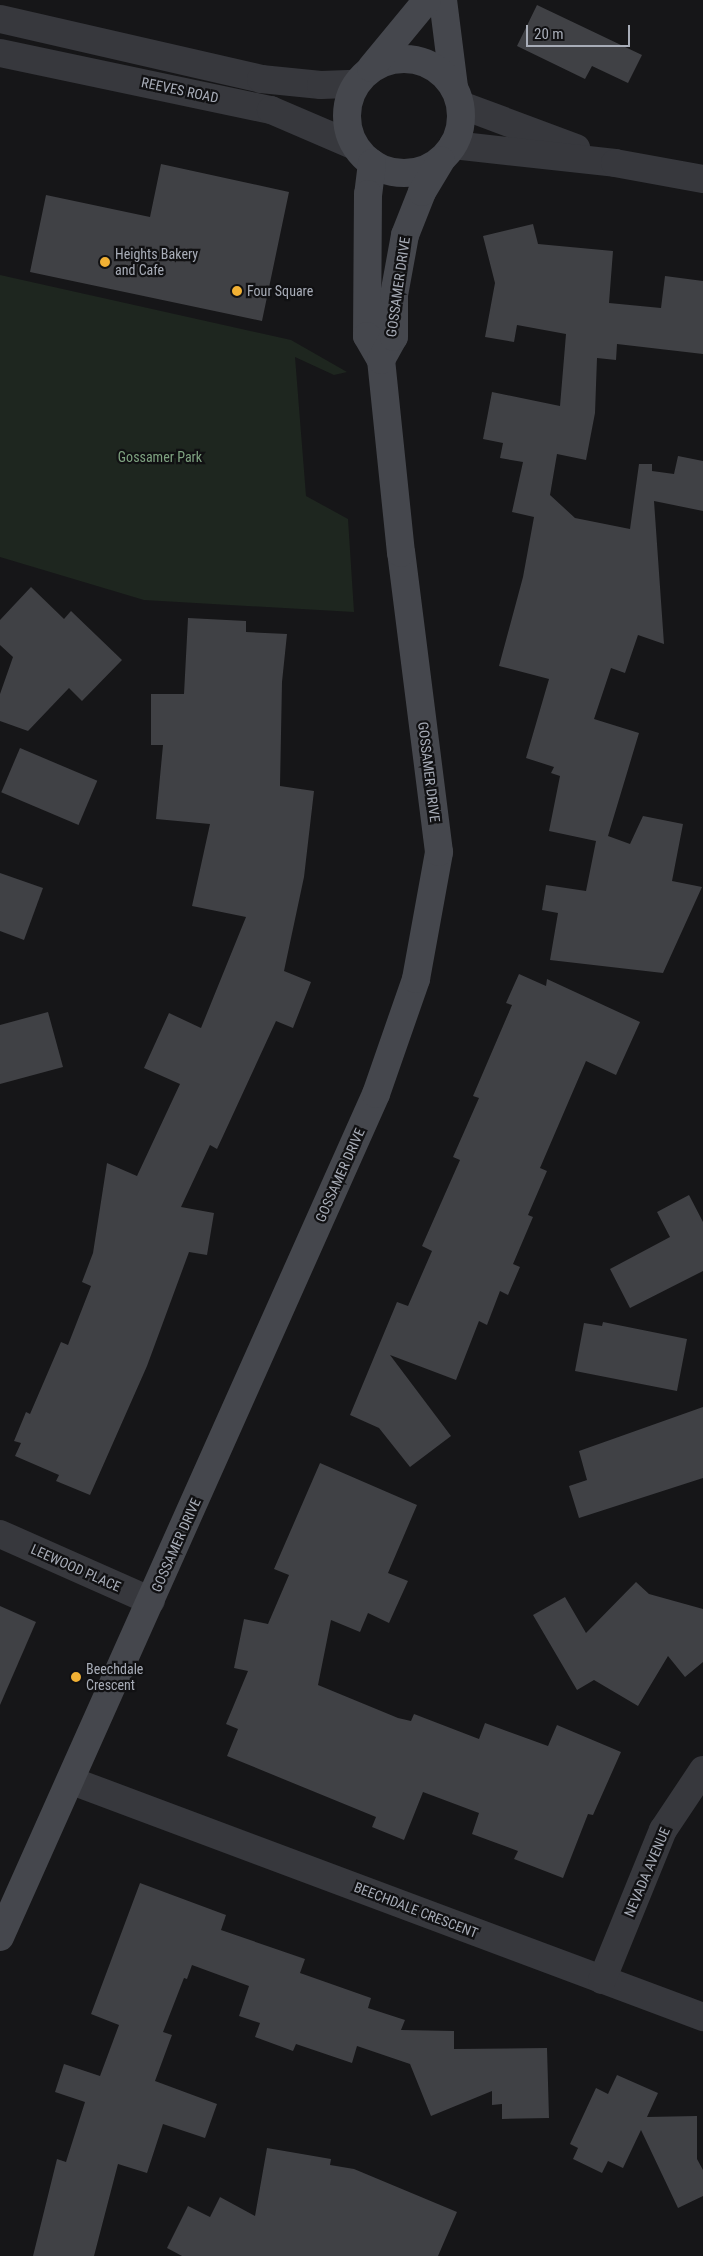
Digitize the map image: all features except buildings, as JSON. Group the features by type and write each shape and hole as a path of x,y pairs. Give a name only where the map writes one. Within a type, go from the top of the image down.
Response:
{"main road":[{"path":"427,0 363,76 347,104 347,126 363,155 388,171 407,174 424,170 447,153 461,126 443,0"},
{"path":"363,76 388,60 407,58 426,62 442,72 458,96"},
{"name":"GOSSAMER DRIVE","path":"381,360 394,338 394,295 404,235 422,192 447,153"},
{"name":"GOSSAMER DRIVE","path":"0,1937 72,1781 376,1094 416,979 439,852 393,490 381,360 367,336 368,194 363,155"}],"street":[{"name":"REEVES ROAD","path":"0,19 261,79 321,85 363,76"},
{"name":"REEVES ROAD","path":"0,53 271,110 363,155"},
{"path":"458,96 615,163"},
{"path":"447,153 615,163 703,179"},
{"name":"LEEWOOD PLACE","path":"0,1534 151,1601"},
{"name":"NEVADA AVENUE","path":"602,1980 663,1830 703,1770"},
{"name":"BEECHDALE CRESCENT","path":"72,1781 703,2018"}],"green space":[{"name":"Gossamer Park","path":"0,275 291,340 347,372 334,375 295,357 306,496 348,519 354,612 144,600 0,557"}],"place":[{"name":"Heights Bakery and Cafe","path":"105,262"},
{"name":"Four Square","path":"237,291"},
{"name":"Beechdale Crescent","path":"76,1677"}]}
